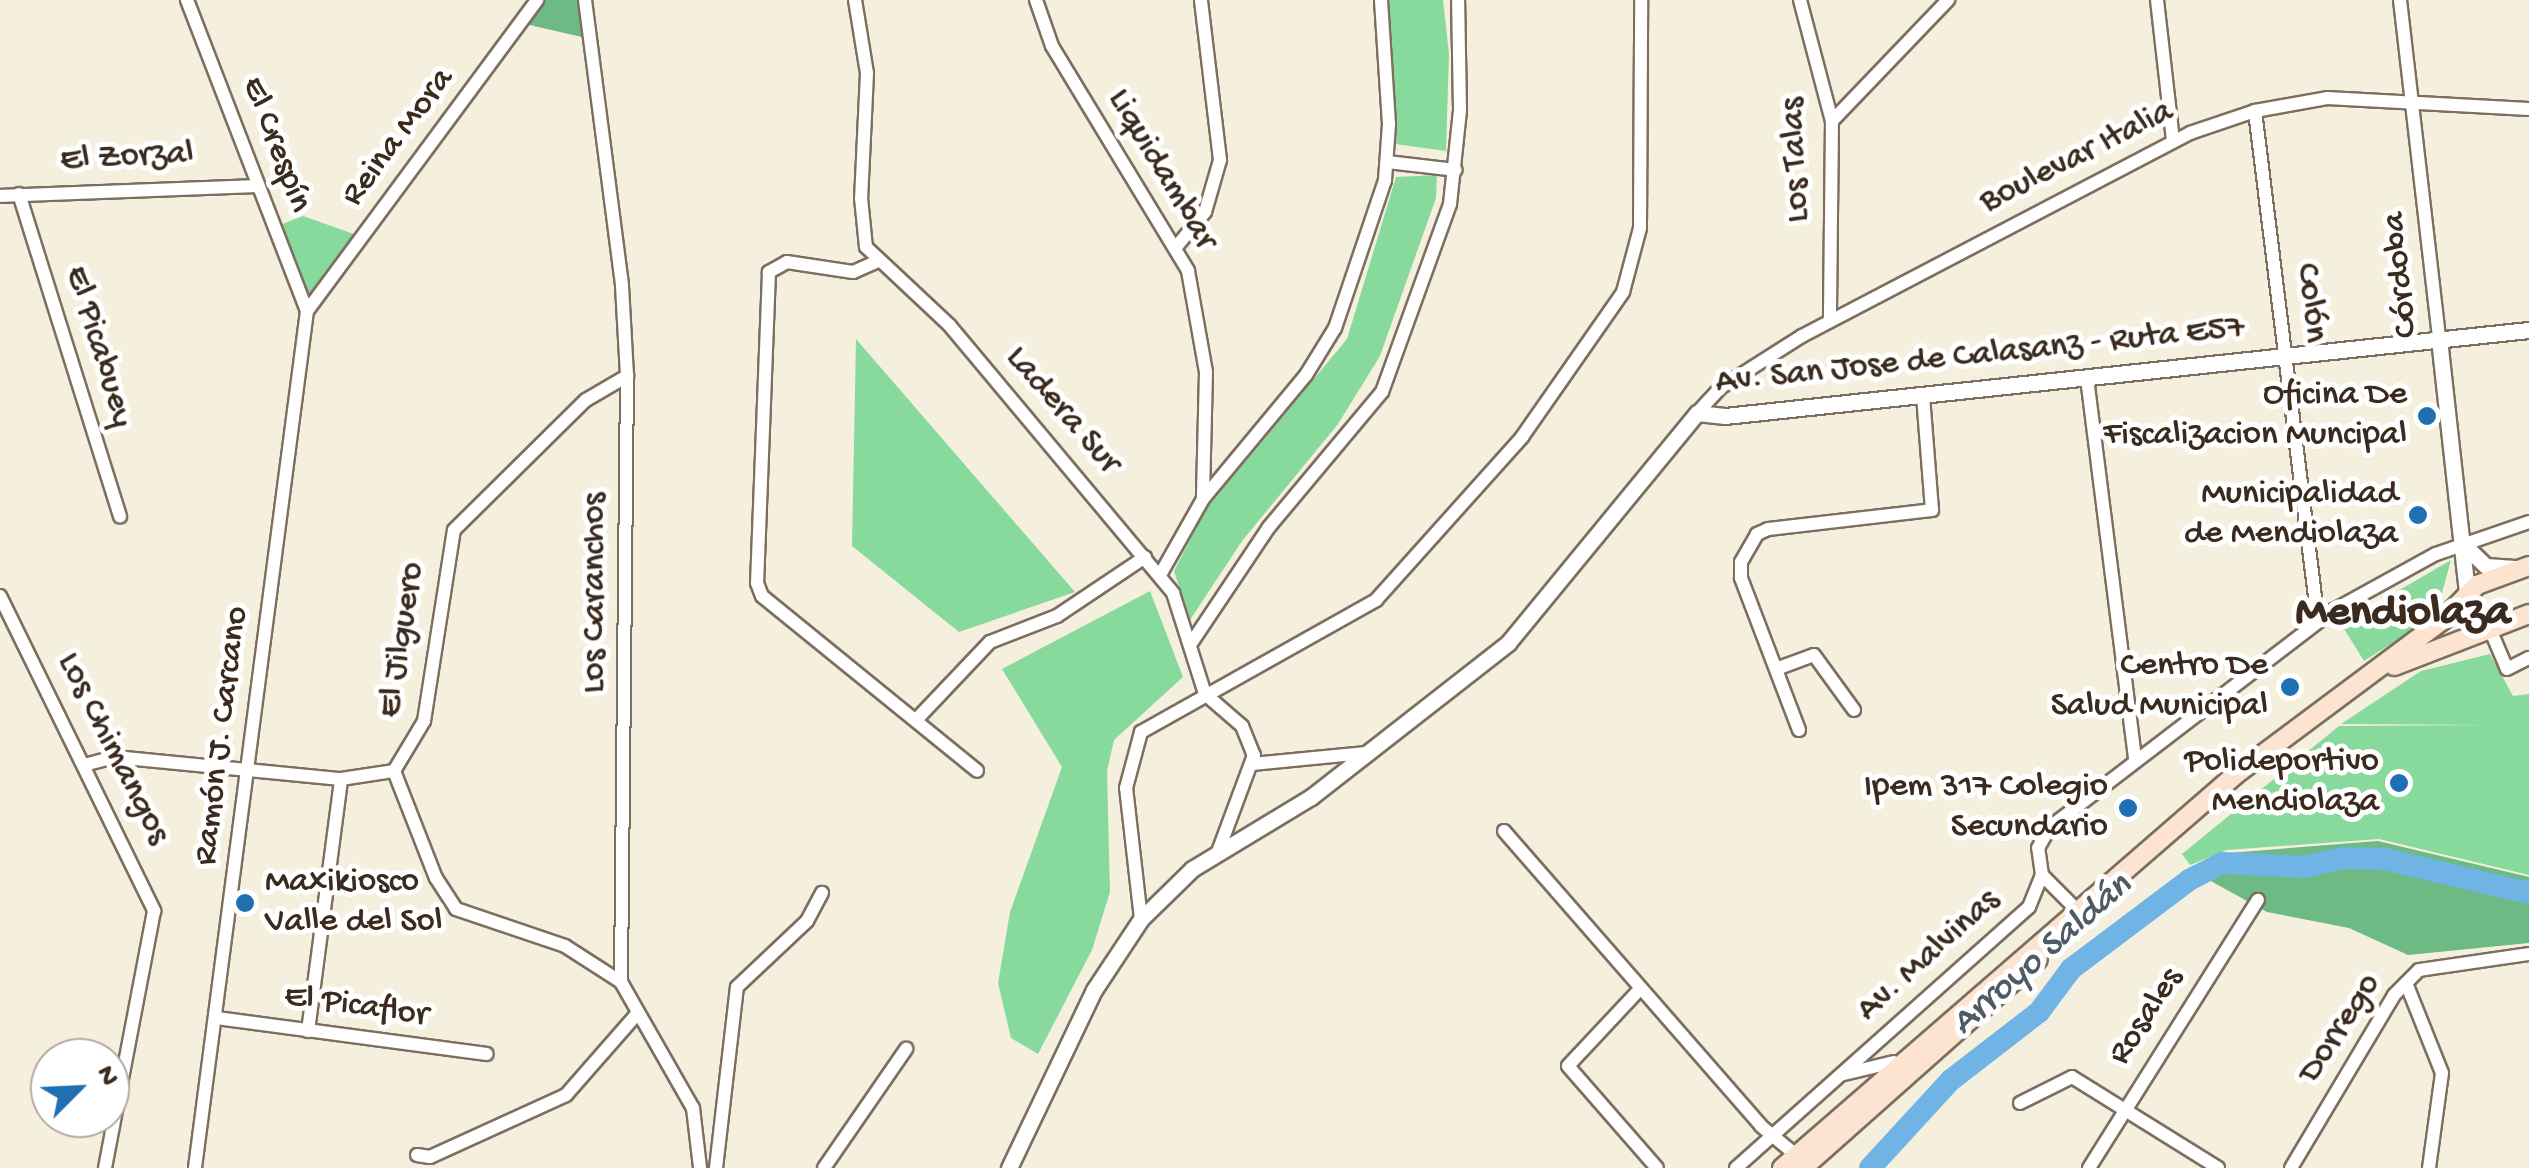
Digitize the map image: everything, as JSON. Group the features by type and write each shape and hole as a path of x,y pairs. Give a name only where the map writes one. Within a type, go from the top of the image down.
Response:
{"main road":[{"path":"1800,1165 1925,1041 2077,910 2467,594 2525,567"},
{"path":"2467,594 2468,616 2487,630"},
{"path":"2366,678 2529,614"},
{"path":"1800,1165 2252,766"}],"street":[{"name":"El Crespín","path":"186,0 307,311"},
{"name":"Reina Mora","path":"307,311 537,0"},
{"name":"Los Caranchos","path":"585,0 620,266 627,376 621,982 693,1108 700,1168"},
{"name":"Ladera Sur","path":"855,0 868,73 862,221 878,261 950,326 1160,575 1190,644 1205,694"},
{"name":"Liquidambar","path":"1036,0 1066,71 1177,246 1197,304 1206,372 1202,499"},
{"path":"1177,246 1206,212 1220,160 1201,0"},
{"path":"1160,575 1202,499 1323,350 1382,195 1387,162 1381,0"},
{"path":"1190,644 1282,510 1375,406 1442,229 1456,170 1458,0"},
{"path":"1140,920 1126,788 1130,756 1151,723 1376,600 1544,411 1623,292 1640,228 1642,0"},
{"name":"Los Talas","path":"1800,0 1832,122 1830,320"},
{"path":"1832,122 1948,0"},
{"path":"2157,0 2173,140"},
{"name":"Córdoba","path":"2400,0 2467,594"},
{"name":"Boulevar Italia","path":"1697,412 1720,388 1830,320 2173,140 2255,111 2327,98 2529,110"},
{"name":"Colón","path":"2255,111 2318,621"},
{"path":"1387,162 1456,170"},
{"name":"El Zorzal","path":"0,196 258,186"},
{"name":"El Picabuey","path":"18,194 120,517"},
{"path":"878,261 853,272 787,262 769,272 757,583 762,596 977,771"},
{"name":"Ramón J. Carcano","path":"195,1168 307,311"},
{"name":"Av. San Jose de Calasanz - Ruta E57","path":"1009,1168 1094,990 1140,920 1218,852 1296,807 1473,674 1529,621 1697,412 1725,416 2529,330"},
{"name":"El Jilguero","path":"394,771 424,721 454,530 577,408 627,376"},
{"path":"2087,378 2135,759"},
{"path":"1799,730 1742,578 1747,548 1768,529 1932,510 1923,394"},
{"name":"Av. Malvinas","path":"1736,1168 2029,907 2042,876 2042,836 2135,759 2318,621 2462,544 2529,522"},
{"path":"2462,544 2486,566 2525,567"},
{"path":"916,720 990,642 1057,616 1145,557"},
{"name":"Los Chimangos","path":"0,596 88,764 154,911 105,1168"},
{"path":"2487,630 2506,669 2529,658"},
{"path":"1776,669 1814,655 1854,710"},
{"path":"1205,694 1242,726 1253,764 1218,852"},
{"path":"1253,764 1367,753"},
{"path":"88,764 115,758 341,779 394,771 436,878 456,909 566,946 621,982"},
{"path":"308,1031 341,779"},
{"path":"1504,832 1800,1165"},
{"path":"2042,876 2059,900 2077,910"},
{"path":"716,1168 738,987 807,921 822,892"},
{"name":"Rosales","path":"2088,1168 2258,900"},
{"name":"Dorrego","path":"2291,1168 2406,982 2435,964 2529,954"},
{"path":"2406,982 2442,1074 2429,1168"},
{"path":"1640,988 1568,1066 1657,1168"},
{"path":"1844,1074 1883,1070 1981,991"},
{"path":"417,1155 430,1157 566,1094 637,1014"},
{"name":"El Picaflor","path":"217,1018 487,1054"},
{"path":"824,1168 906,1050"},
{"path":"2020,1102 2072,1077 2218,1168"}],"green space":[{"path":"545,0 579,0 582,37 525,24"},
{"path":"1388,0 1443,0 1449,54 1446,151 1395,144"},
{"path":"1437,175 1436,198 1380,356 1338,424 1242,541 1190,620 1174,571 1206,509 1347,339 1396,177"},
{"path":"303,216 354,234 308,296 280,225"},
{"path":"856,339 1075,592 959,632 852,546"},
{"path":"2451,560 2436,615 2364,661 2341,624"},
{"path":"1150,591 1183,677 1114,740 1107,771 1110,892 1092,950 1038,1054 1011,1038 998,983 1010,912 1062,767 1002,669"},
{"name":"Polideportivo Mendiolaza","path":"2490,654 2513,696 2529,694 2529,875 2379,839 2227,850 2190,865 2182,854 2339,726 2487,725 2341,724 2421,671"},
{"path":"2378,841 2529,877 2529,943 2408,955 2349,928 2267,912 2189,869 2228,853"}],"waterway":[{"name":"Arroyo Saldán","path":"1870,1168 1951,1080 2039,1012 2071,969 2189,880 2223,863 2304,867 2344,858 2384,859 2529,893"}],"place":[{"name":"Oficina De Fiscalizacion Muncipal","path":"2427,416"},
{"name":"Municipalidad de Mendiolaza","path":"2418,515"},
{"name":"Centro De Salud Municipal","path":"2290,687"},
{"name":"Polideportivo Mendiolaza","path":"2399,783"},
{"name":"Ipem 317 Colegio Secundario","path":"2128,808"},
{"name":"Maxikiosco Valle del Sol","path":"245,903"}],"district":[{"name":"Mendiolaza","path":"2403,614"}]}
